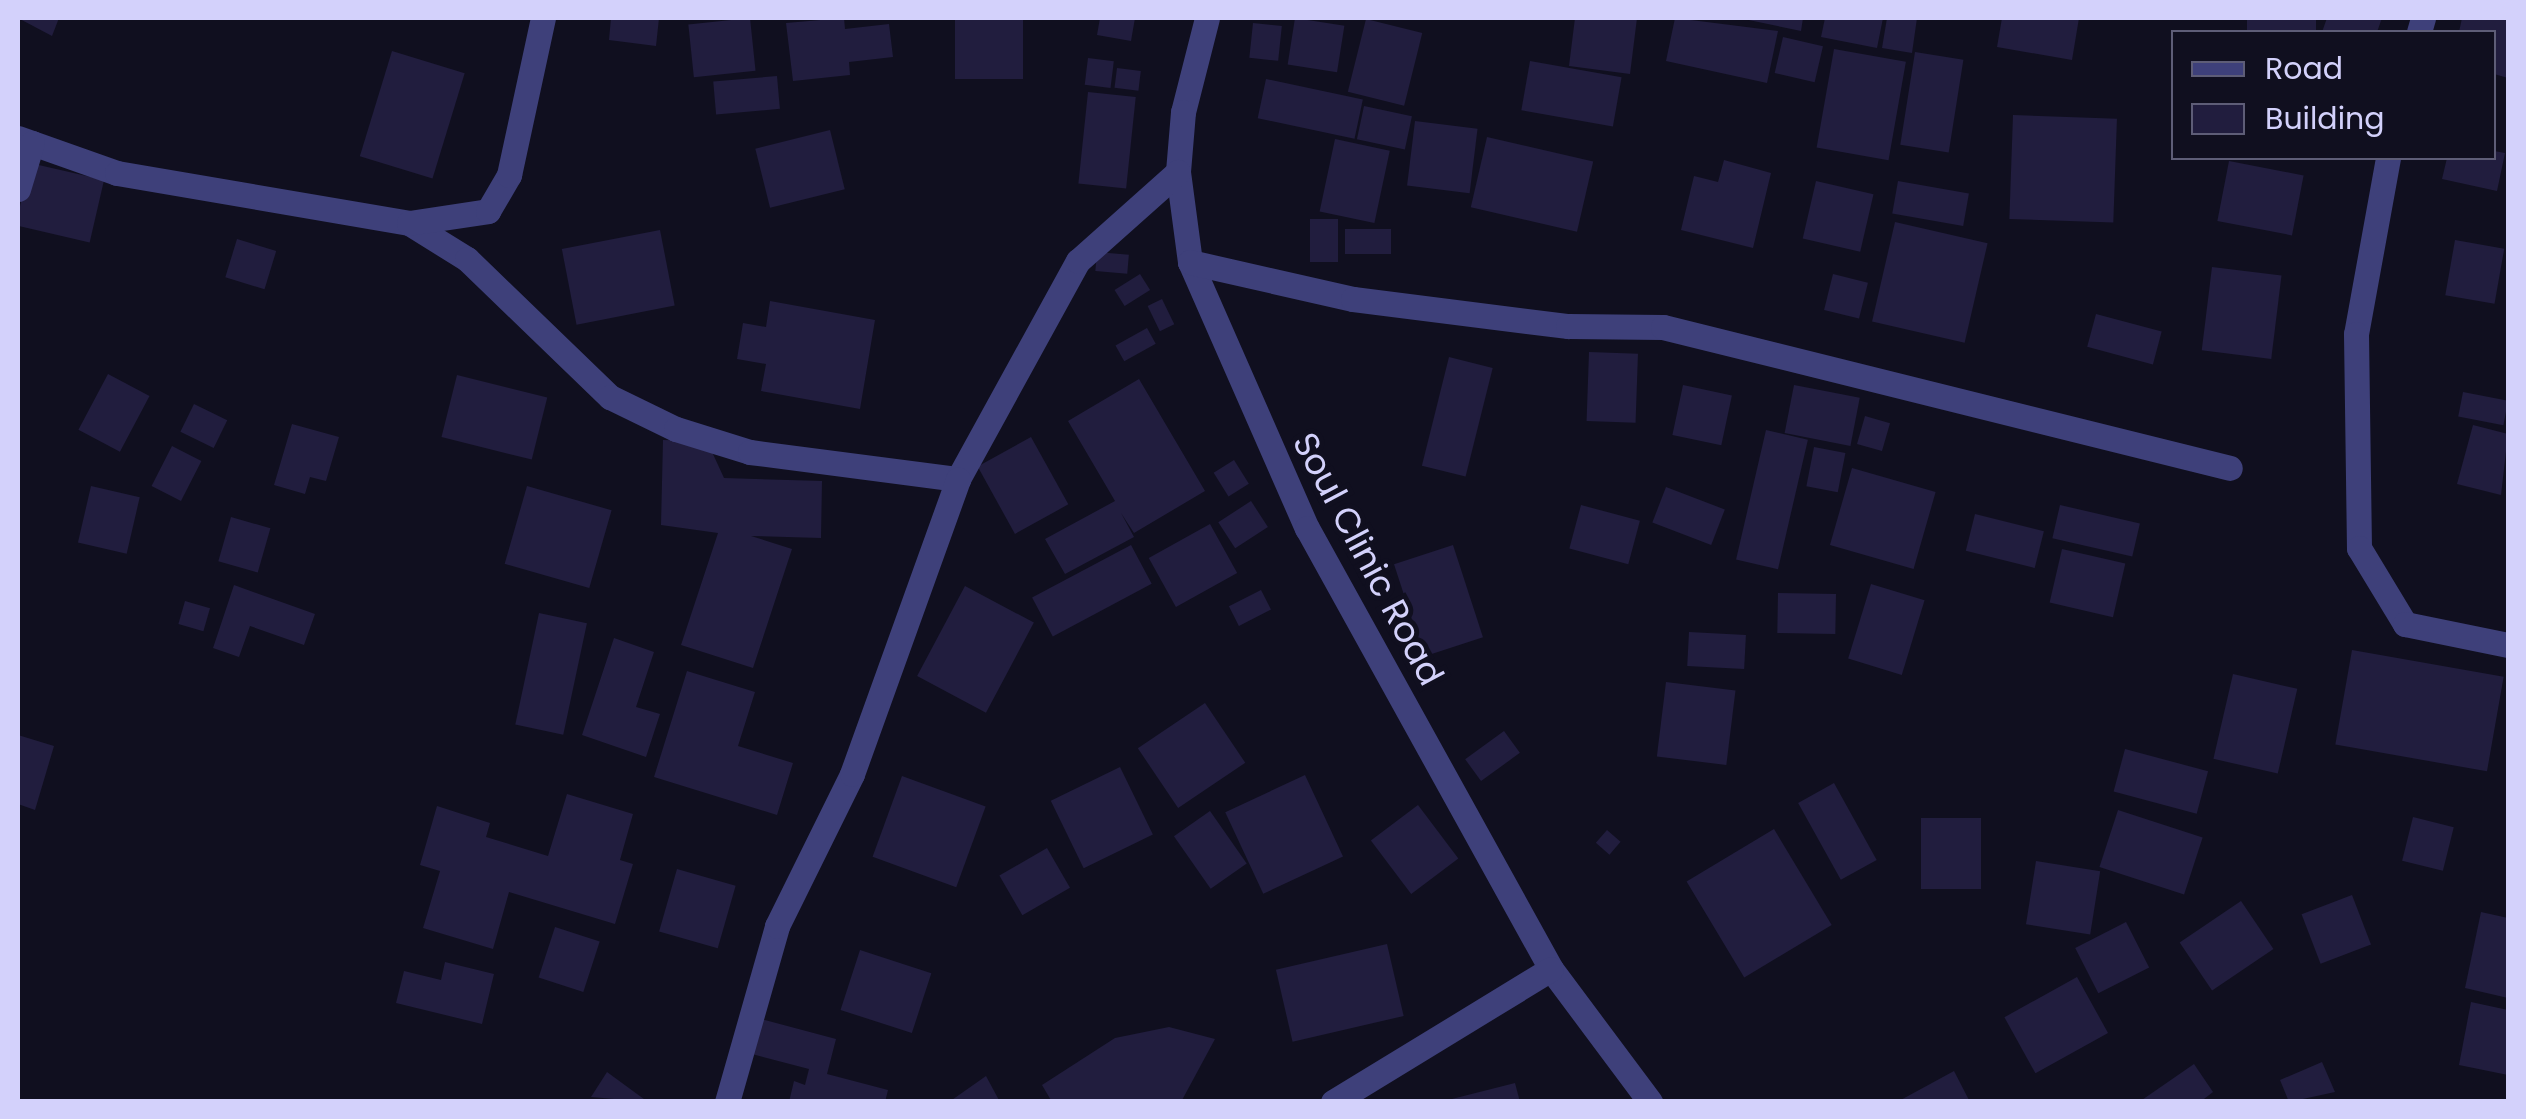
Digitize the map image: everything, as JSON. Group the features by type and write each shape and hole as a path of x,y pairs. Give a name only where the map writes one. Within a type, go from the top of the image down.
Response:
{"street":[{"path":"18,189 24,140 116,173 409,224 488,211 510,175 544,18"},
{"name":"Soul Clinic Road","path":"1207,18 1183,112 1178,172 1190,262 1307,528 1551,969 1643,1097"},
{"path":"2388,160 2356,334 2358,548 2406,624 2508,646"},
{"path":"727,1102 776,926 852,774 958,479 1078,261 1178,172"},
{"path":"409,224 468,259 610,397 676,429 750,452 958,479"},
{"path":"1190,262 1353,299 1568,326 1662,327 2230,468"},
{"path":"1333,1102 1551,969"}],"building":[{"path":"18,18 59,18 52,36"},
{"path":"611,18 659,18 656,46 609,40"},
{"path":"750,18 756,71 694,77 688,24"},
{"path":"844,18 845,29 889,24 893,57 849,62 850,75 793,81 786,23"},
{"path":"955,18 1023,18 1023,79 955,79"},
{"path":"1100,18 1135,18 1131,41 1097,35"},
{"path":"1295,18 1344,26 1337,72 1288,64"},
{"path":"1575,18 1637,18 1630,74 1569,66"},
{"path":"1675,18 1778,31 1767,83 1666,61"},
{"path":"1739,18 1803,18 1801,31"},
{"path":"1825,18 1883,18 1877,48 1821,37"},
{"path":"1887,18 1917,18 1912,53 1882,48"},
{"path":"2002,18 2079,18 2072,60 1997,47"},
{"path":"2247,18 2316,18 2316,30 2247,30"},
{"path":"2327,18 2382,18 2378,30 2323,30"},
{"path":"2462,18 2508,18 2508,78 2496,75 2496,30 2459,30"},
{"path":"1366,19 1422,33 1404,106 1348,92"},
{"path":"1253,23 1282,26 1278,61 1249,58"},
{"path":"1783,37 1823,46 1815,82 1775,73"},
{"path":"1834,49 1906,62 1889,160 1817,147"},
{"path":"392,51 465,73 433,178 360,156"},
{"path":"1915,52 1963,60 1949,153 1900,145"},
{"path":"1088,58 1114,61 1111,88 1085,85"},
{"path":"1530,61 1622,77 1613,126 1521,110"},
{"path":"1117,68 1141,71 1138,91 1115,88"},
{"path":"777,76 780,109 716,114 713,82"},
{"path":"1266,79 1363,100 1355,139 1258,118"},
{"path":"1088,92 1136,97 1126,189 1078,183"},
{"path":"1364,106 1412,116 1405,149 1357,139"},
{"path":"2013,115 2117,119 2113,223 2009,219"},
{"path":"1415,121 1478,129 1470,193 1407,186"},
{"path":"830,130 845,189 770,208 755,149"},
{"path":"1487,137 1593,162 1577,232 1471,207"},
{"path":"1335,139 1390,151 1374,223 1320,211"},
{"path":"2496,151 2505,153 2497,191 2442,179 2447,160 2496,160"},
{"path":"1724,160 1771,173 1753,248 1681,230 1694,176 1718,182"},
{"path":"2229,161 2304,176 2292,235 2217,221"},
{"path":"30,163 104,180 90,242 18,226"},
{"path":"1816,181 1873,194 1860,252 1803,238"},
{"path":"1898,181 1969,194 1963,226 1892,213"},
{"path":"1310,219 1338,219 1338,262 1310,262"},
{"path":"1895,222 1988,243 1965,343 1872,321"},
{"path":"1345,229 1391,229 1391,254 1345,254"},
{"path":"660,230 675,306 577,325 562,249"},
{"path":"237,239 276,251 265,289 225,277"},
{"path":"2455,240 2504,249 2495,304 2445,295"},
{"path":"1097,252 1129,255 1127,274 1095,271"},
{"path":"2212,267 2281,276 2271,359 2202,350"},
{"path":"1140,274 1150,290 1125,306 1115,290"},
{"path":"1833,274 1868,283 1859,319 1824,310"},
{"path":"1162,299 1174,324 1160,331 1148,306"},
{"path":"770,301 875,320 860,409 761,391 766,364 737,359 743,323 766,327"},
{"path":"2096,314 2162,332 2153,364 2087,347"},
{"path":"1147,328 1156,344 1124,361 1116,345"},
{"path":"1589,352 1638,354 1636,423 1587,421"},
{"path":"1449,357 1493,368 1466,477 1422,466"},
{"path":"108,374 149,396 120,452 78,430"},
{"path":"457,375 547,397 532,460 442,437"},
{"path":"1139,379 1205,491 1134,533 1121,513 1134,537 1065,574 1045,539 1115,501 1068,421"},
{"path":"1683,385 1732,395 1721,445 1672,435"},
{"path":"1794,385 1860,398 1850,446 1785,433"},
{"path":"2463,392 2508,401 2503,425 2458,417"},
{"path":"194,404 227,420 214,448 180,432"},
{"path":"1865,416 1890,423 1882,451 1857,444"},
{"path":"292,424 339,437 326,481 310,477 305,494 274,485"},
{"path":"2473,425 2508,434 2501,495 2457,484"},
{"path":"1766,430 1808,440 1778,569 1736,560"},
{"path":"1031,437 1068,504 1015,534 978,467"},
{"path":"663,440 707,441 724,478 822,481 821,538 751,536 792,549 753,668 681,645 718,533 661,525"},
{"path":"172,446 201,461 181,501 152,486"},
{"path":"1814,447 1845,453 1838,492 1806,486"},
{"path":"1234,460 1249,484 1228,496 1214,473"},
{"path":"1852,468 1936,492 1914,569 1830,545"},
{"path":"91,486 140,497 127,554 78,543"},
{"path":"527,486 612,510 589,588 505,564"},
{"path":"1666,487 1725,510 1711,545 1652,522"},
{"path":"1251,501 1268,527 1235,548 1218,522"},
{"path":"1581,505 1640,521 1628,564 1569,548"},
{"path":"2060,505 2140,523 2132,557 2052,538"},
{"path":"1975,514 2044,531 2035,568 1966,551"},
{"path":"231,517 270,528 258,573 218,561"},
{"path":"1210,524 1237,573 1176,607 1149,558"},
{"path":"1131,545 1152,584 1053,636 1032,598"},
{"path":"1453,545 1483,637 1424,656 1394,564"},
{"path":"2062,549 2125,564 2113,617 2050,603"},
{"path":"1871,584 1925,600 1902,675 1848,659"},
{"path":"234,585 315,614 304,645 250,626 239,657 213,648"},
{"path":"965,586 1034,623 986,713 917,676"},
{"path":"1261,590 1271,610 1239,626 1229,606"},
{"path":"1778,593 1836,594 1835,634 1777,633"},
{"path":"185,601 210,608 203,631 178,624"},
{"path":"539,613 587,623 563,735 515,725"},
{"path":"1689,632 1746,635 1744,669 1687,666"},
{"path":"614,638 654,652 636,707 660,714 646,757 582,735"},
{"path":"2352,650 2504,677 2487,771 2335,745"},
{"path":"687,671 755,692 738,746 793,763 777,815 654,777"},
{"path":"2233,674 2297,689 2278,774 2213,759"},
{"path":"1666,682 1735,691 1726,765 1657,756"},
{"path":"1205,703 1245,763 1178,808 1138,748"},
{"path":"1504,731 1520,753 1481,781 1465,759"},
{"path":"18,735 54,746 35,810 18,804"},
{"path":"2125,749 2208,771 2197,814 2114,792"},
{"path":"1120,767 1153,834 1084,868 1051,801"},
{"path":"1305,775 1343,857 1263,894 1225,812"},
{"path":"902,776 986,806 956,887 873,857"},
{"path":"1834,783 1877,860 1841,880 1798,803"},
{"path":"567,794 633,814 620,860 633,864 615,924 509,892 493,949 423,928 440,871 420,865 437,806 490,823 486,837 548,856"},
{"path":"1418,805 1458,859 1411,894 1371,841"},
{"path":"2118,810 2203,838 2184,895 2099,867"},
{"path":"1210,811 1247,863 1211,889 1174,836"},
{"path":"2413,817 2454,827 2443,871 2402,861"},
{"path":"1921,818 1981,818 1981,889 1921,889"},
{"path":"1774,829 1832,925 1744,978 1687,882"},
{"path":"1607,830 1621,842 1609,855 1596,843"},
{"path":"1047,848 1070,888 1022,915 999,876"},
{"path":"2036,861 2100,871 2090,934 2026,924"},
{"path":"677,869 736,886 718,948 659,931"},
{"path":"2352,895 2371,944 2321,964 2302,914"},
{"path":"2241,901 2273,949 2212,990 2180,942"},
{"path":"2481,912 2508,918 2508,998 2465,988"},
{"path":"2126,922 2149,967 2098,993 2075,948"},
{"path":"555,927 600,942 583,992 539,977"},
{"path":"1387,944 1404,1016 1293,1042 1276,970"},
{"path":"860,950 931,973 912,1033 841,1010"},
{"path":"445,962 494,974 482,1024 396,1003 404,971 441,980"},
{"path":"2077,977 2108,1033 2035,1073 2004,1017"},
{"path":"2471,1002 2508,1010 2508,1075 2459,1065"},
{"path":"761,1019 836,1039 827,1074 888,1090 885,1102 789,1102 794,1081 805,1085 809,1069 752,1054"},
{"path":"1169,1027 1215,1039 1181,1102 1052,1102 1042,1085 1115,1038"},
{"path":"2322,1062 2335,1092 2289,1102 2280,1080"},
{"path":"2194,1064 2213,1092 2200,1102 2139,1102"},
{"path":"1954,1071 1970,1102 1897,1102"},
{"path":"607,1072 648,1102 591,1097"},
{"path":"986,1076 1000,1102 949,1102"},
{"path":"1515,1083 1520,1102 1448,1100"}]}
